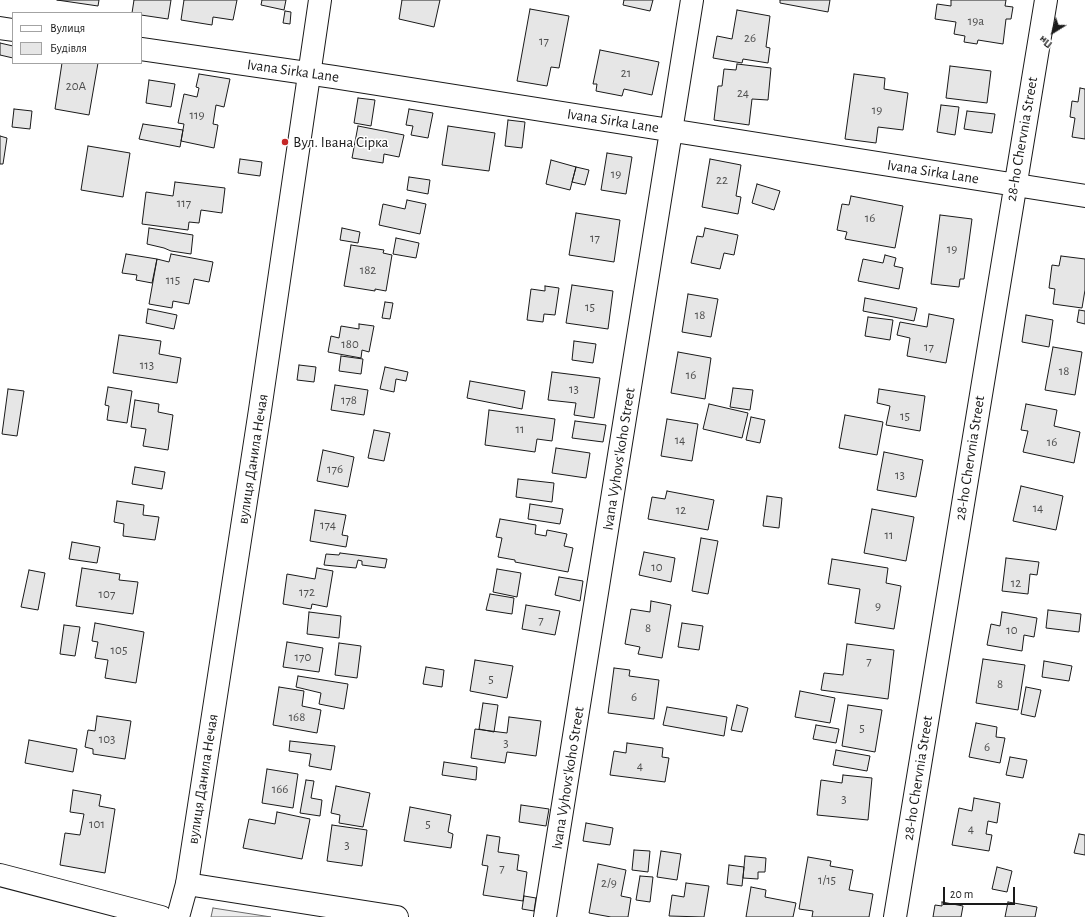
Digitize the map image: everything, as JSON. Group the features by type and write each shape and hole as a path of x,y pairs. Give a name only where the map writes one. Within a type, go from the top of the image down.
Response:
{"street":[{"name":"вулиця Данила Нечая","path":"178,917 188,884 260,410 320,0"},
{"name":"Ivana Vyhovs'koho Street","path":"546,917 692,0"},
{"name":"28-ho Chervnia Street","path":"895,917 1046,0"},
{"path":"0,28 12,30"},
{"name":"Ivana Sirka Lane","path":"142,49 309,73 1085,196"},
{"path":"0,875 161,917"},
{"path":"188,884 397,917"}],"shaded area":[{"path":"213,908 271,917 211,917"}],"building":[{"path":"57,0 99,0 98,6"},
{"path":"134,0 171,0 168,19 142,15 142,12 132,12"},
{"path":"184,0 237,0 233,20 213,17 212,25 181,20"},
{"path":"262,0 286,0 284,10 261,5"},
{"path":"402,0 440,0 434,27 399,19"},
{"path":"624,0 653,0 650,11 623,5"},
{"path":"780,0 830,0 828,12 780,3"},
{"path":"951,0 1006,0 1005,6 1013,7 1011,19 1006,19 1003,44 978,40 977,44 964,42 965,36 954,34 956,22 935,19 937,4 951,6"},
{"path":"530,9 569,16 559,68 551,67 547,86 517,81"},
{"path":"737,10 770,16 766,47 770,48 768,63 743,59 742,63 713,58 717,36 732,39"},
{"path":"285,11 291,12 290,24 283,23"},
{"path":"0,43 12,46 12,58 0,55"},
{"path":"600,50 659,62 652,95 624,89 622,96 596,91 597,84 593,84"},
{"path":"62,64 98,64 89,115 55,109"},
{"path":"737,64 771,68 768,100 752,99 749,125 714,120 718,86 722,86 724,69 736,70"},
{"path":"950,66 991,71 987,103 946,98"},
{"path":"199,74 230,79 224,107 216,105 213,124 218,125 214,148 181,141 184,124 178,123 184,94 197,97 199,88 196,87"},
{"path":"854,74 885,78 884,89 908,93 903,130 878,127 876,143 845,139"},
{"path":"149,80 175,84 171,107 146,103"},
{"path":"1080,88 1085,89 1085,139 1072,137 1075,118 1070,117 1072,101 1078,102"},
{"path":"358,98 375,100 371,126 354,123"},
{"path":"941,105 959,107 955,135 937,132"},
{"path":"14,109 32,111 30,129 12,127"},
{"path":"409,109 433,113 428,138 411,135 413,126 406,125"},
{"path":"967,111 995,114 992,133 964,129"},
{"path":"508,120 525,122 522,148 505,146"},
{"path":"143,124 183,130 180,147 139,139"},
{"path":"358,126 404,135 399,157 384,154 383,163 352,158"},
{"path":"448,126 495,133 489,171 442,165"},
{"path":"0,136 7,138 3,164 0,164"},
{"path":"88,146 130,153 123,197 81,190"},
{"path":"607,153 632,157 626,194 601,190"},
{"path":"240,159 262,162 260,176 238,173"},
{"path":"710,159 741,165 736,196 741,197 738,214 702,207"},
{"path":"551,160 576,167 570,190 546,184"},
{"path":"576,167 589,170 585,185 572,182"},
{"path":"409,177 430,180 428,194 407,190"},
{"path":"175,182 225,188 222,213 201,210 199,223 189,222 188,230 142,224 146,192 173,196"},
{"path":"757,184 780,191 774,210 752,203"},
{"path":"851,196 903,206 895,248 845,239 847,232 837,230 842,204 849,205"},
{"path":"407,200 426,204 420,234 379,225 383,204 405,209"},
{"path":"576,213 620,220 614,262 569,255"},
{"path":"940,215 972,219 964,279 960,279 959,287 931,284"},
{"path":"149,228 193,235 191,254 171,251 147,244"},
{"path":"342,228 360,232 358,243 340,240"},
{"path":"705,228 738,235 734,255 724,253 720,269 691,263 697,236 703,237"},
{"path":"396,238 419,243 416,258 393,254"},
{"path":"351,245 384,250 383,253 392,255 386,291 375,289 375,291 344,286"},
{"path":"126,254 157,259 152,283 136,280 137,275 122,273"},
{"path":"171,254 213,262 209,282 194,279 189,304 173,301 172,308 149,304 157,259 169,262"},
{"path":"885,255 896,258 894,266 903,268 899,289 858,281 863,259 883,263"},
{"path":"1061,256 1085,259 1085,290 1082,308 1053,304 1055,289 1049,288 1052,265 1059,266"},
{"path":"572,285 613,291 608,329 566,323"},
{"path":"545,286 559,288 555,315 544,314 543,322 527,320 531,289 545,291"},
{"path":"688,294 718,299 711,337 682,332"},
{"path":"865,298 917,308 914,321 863,311"},
{"path":"385,302 393,303 390,319 382,318"},
{"path":"148,309 177,315 174,329 146,323"},
{"path":"1079,310 1085,311 1085,324 1077,322"},
{"path":"929,314 954,319 946,363 907,356 910,338 897,335 900,322 927,327"},
{"path":"1026,315 1053,320 1049,347 1022,342"},
{"path":"868,317 893,320 890,340 865,336"},
{"path":"359,324 374,326 369,352 362,350 361,358 328,352 331,336 339,338 341,326 359,329"},
{"path":"119,335 161,341 159,354 181,358 177,383 113,373"},
{"path":"574,341 596,344 593,363 572,360"},
{"path":"1053,347 1082,352 1075,395 1045,390"},
{"path":"678,352 711,358 705,399 671,393"},
{"path":"341,356 363,359 361,374 339,371"},
{"path":"299,365 316,367 314,382 297,380"},
{"path":"385,367 408,372 406,381 396,379 394,392 380,389"},
{"path":"552,372 600,378 594,418 574,415 576,403 548,400"},
{"path":"470,381 525,391 522,409 467,398"},
{"path":"335,385 368,390 364,415 331,410"},
{"path":"108,387 132,391 127,423 107,420 109,406 105,405"},
{"path":"733,388 753,390 750,410 730,407"},
{"path":"8,389 24,391 17,436 2,434"},
{"path":"879,389 925,396 920,431 886,425 890,406 877,403"},
{"path":"135,400 159,404 158,412 173,415 168,450 143,446 146,429 131,427"},
{"path":"709,404 748,413 742,438 703,429"},
{"path":"1026,404 1057,410 1054,426 1080,432 1074,463 1023,452 1028,431 1021,430"},
{"path":"489,410 555,419 552,441 537,439 535,452 485,445"},
{"path":"845,415 883,422 877,455 839,448"},
{"path":"751,417 765,420 760,443 746,440"},
{"path":"667,419 698,424 692,461 661,456"},
{"path":"575,421 606,425 603,442 572,438"},
{"path":"374,430 390,433 384,461 368,458"},
{"path":"556,448 590,453 586,478 552,473"},
{"path":"323,450 354,457 348,487 317,481"},
{"path":"884,452 923,460 916,497 877,490"},
{"path":"135,467 165,472 162,489 132,484"},
{"path":"518,479 554,483 552,502 516,497"},
{"path":"1021,486 1063,496 1056,530 1013,521"},
{"path":"667,491 714,500 708,530 648,519 652,497 665,499"},
{"path":"767,496 782,498 779,528 763,526"},
{"path":"117,501 144,505 143,515 159,517 155,540 123,536 124,524 114,522"},
{"path":"530,504 563,509 560,524 528,519"},
{"path":"872,509 914,517 906,561 864,553"},
{"path":"315,510 346,515 342,535 348,536 346,547 310,541"},
{"path":"500,519 536,525 535,534 546,536 547,530 567,534 564,546 573,548 568,572 515,562 515,560 498,557 502,538 496,537"},
{"path":"701,538 718,541 708,594 692,591"},
{"path":"72,542 100,547 97,563 69,559"},
{"path":"644,552 675,558 671,582 639,575"},
{"path":"340,553 387,559 385,568 362,565 362,561 358,560 356,568 324,565 326,554 339,555"},
{"path":"1006,558 1039,562 1037,575 1030,574 1028,594 1002,591"},
{"path":"832,559 888,568 886,583 901,586 894,629 855,623 860,589 828,584"},
{"path":"82,568 120,574 119,580 138,582 133,614 76,606"},
{"path":"317,568 333,571 327,607 312,604 311,609 283,604 287,574 315,579"},
{"path":"497,569 521,573 517,597 493,592"},
{"path":"29,570 45,573 38,610 21,607"},
{"path":"559,577 583,581 580,601 555,595"},
{"path":"490,594 514,598 512,614 486,610"},
{"path":"651,601 671,605 662,658 638,654 640,647 625,644 631,609 650,612"},
{"path":"526,605 560,611 555,635 522,629"},
{"path":"1048,610 1081,614 1079,632 1046,628"},
{"path":"309,612 341,616 339,638 307,634"},
{"path":"1002,612 1037,618 1034,637 1024,635 1022,651 987,645 991,624 1000,626"},
{"path":"95,623 144,632 136,683 105,678 108,660 95,658 98,642 92,641"},
{"path":"682,623 703,626 699,650 678,647"},
{"path":"64,625 80,627 75,656 60,654"},
{"path":"287,642 323,648 319,672 283,667"},
{"path":"339,643 361,646 357,678 335,675"},
{"path":"847,644 894,650 888,699 821,690 824,673 843,675"},
{"path":"983,659 1025,665 1018,710 976,703"},
{"path":"475,660 513,666 507,698 470,691"},
{"path":"1044,661 1072,666 1069,681 1042,677"},
{"path":"426,667 444,670 442,687 423,684"},
{"path":"614,668 630,670 629,676 659,680 654,719 608,713"},
{"path":"298,676 348,684 344,709 319,704 321,693 296,687"},
{"path":"279,687 304,691 302,706 321,710 317,733 273,725"},
{"path":"1026,687 1041,690 1035,717 1021,714"},
{"path":"800,691 835,698 830,723 795,717"},
{"path":"483,703 498,705 494,732 479,729"},
{"path":"737,705 748,708 742,732 731,730"},
{"path":"848,705 882,710 875,752 842,746"},
{"path":"667,707 727,717 724,736 663,725"},
{"path":"97,716 131,721 125,759 93,754 93,749 85,747 88,730 95,731"},
{"path":"509,717 541,721 536,756 507,752 505,763 471,758 475,729 507,733"},
{"path":"976,723 997,727 996,737 1005,738 1000,763 969,757"},
{"path":"816,725 839,729 836,743 813,739"},
{"path":"29,740 77,749 73,772 25,763"},
{"path":"290,741 335,746 331,770 309,766 311,754 289,751"},
{"path":"627,743 663,748 662,757 669,758 665,782 610,775 614,751 626,753"},
{"path":"836,750 870,756 867,771 833,765"},
{"path":"1010,757 1027,760 1023,778 1006,775"},
{"path":"444,762 477,767 476,780 442,775"},
{"path":"267,769 298,774 293,808 262,803"},
{"path":"843,775 872,778 868,820 817,815 821,780 842,783"},
{"path":"306,780 314,781 311,798 322,800 320,816 300,813"},
{"path":"336,786 370,793 363,827 339,823 340,815 331,813"},
{"path":"73,790 101,795 99,806 115,809 105,873 60,865 65,833 80,835 84,814 70,812"},
{"path":"974,798 1000,803 997,823 988,821 986,834 992,835 989,851 952,845 959,808 972,811"},
{"path":"521,805 549,809 546,826 519,822"},
{"path":"410,807 451,815 448,832 453,834 451,848 404,841"},
{"path":"277,812 310,819 302,859 243,848 249,819 275,824"},
{"path":"586,823 613,828 610,845 583,841"},
{"path":"332,825 367,830 362,866 327,861"},
{"path":"1079,834 1085,835 1085,855 1074,853"},
{"path":"487,835 500,837 498,852 519,855 517,870 527,872 523,901 483,895 488,866 482,865"},
{"path":"634,850 650,851 648,872 632,870"},
{"path":"661,851 681,854 677,880 657,877"},
{"path":"745,856 766,858 765,872 758,872 758,879 743,878"},
{"path":"808,857 831,861 830,866 853,870 849,890 873,894 869,917 812,917 813,911 799,909"},
{"path":"598,864 626,870 621,896 631,898 628,917 611,917 589,913"},
{"path":"729,865 744,867 742,886 727,884"},
{"path":"997,867 1012,871 1007,892 992,889"},
{"path":"640,876 653,877 650,902 636,900"},
{"path":"686,883 709,886 704,917 669,916 672,895 684,897"},
{"path":"751,887 766,890 765,897 796,903 793,917 746,917"},
{"path":"524,896 536,898 534,911 522,909"},
{"path":"942,902 963,906 961,917 933,917 935,905 942,906"},
{"path":"1008,902 1037,907 1035,917 1005,917"}],"place":[{"name":"Вул. Івана Сірка","path":"285,142"}]}
